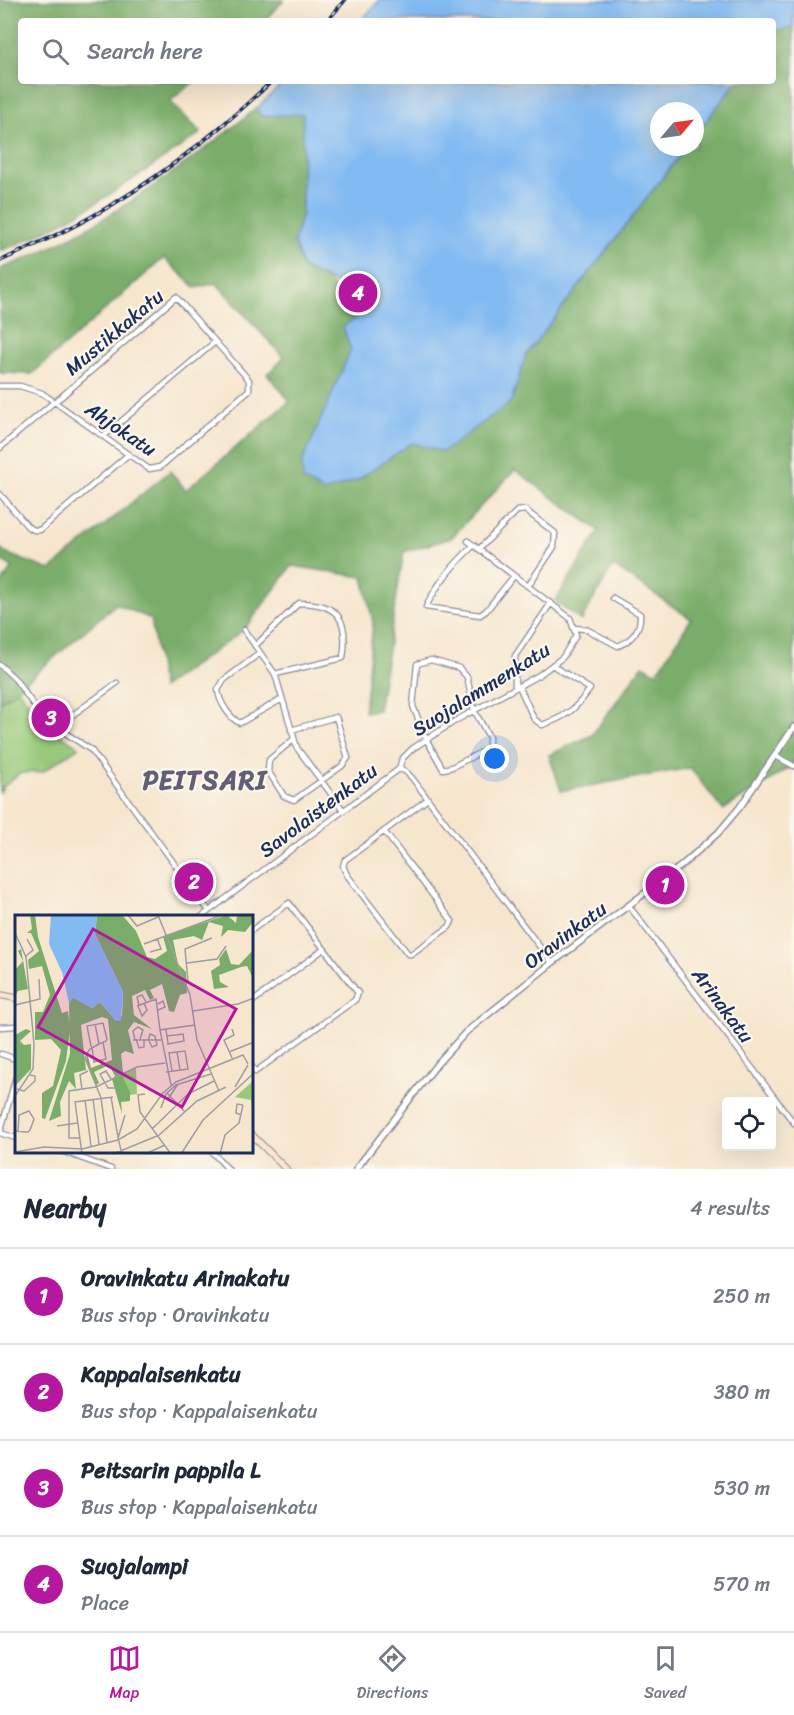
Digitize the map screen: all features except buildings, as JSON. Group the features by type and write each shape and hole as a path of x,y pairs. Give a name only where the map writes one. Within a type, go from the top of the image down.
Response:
{"main road":[{"path":"0,995 15,998"},
{"path":"254,1137 286,1169"}],"street":[{"name":"Mustikkakatu","path":"54,402 176,297 249,380 249,390 160,467"},
{"path":"104,436 215,342"},
{"name":"Ahjokatu","path":"0,386 20,386 32,390 104,436 148,469 160,467"},
{"path":"0,448 54,402"},
{"path":"0,494 28,527 40,530 129,454"},
{"path":"479,549 517,511 525,510 555,533 554,547 528,586"},
{"path":"468,540 570,618 574,628 586,629 618,646 634,635 641,623 639,614 613,598"},
{"path":"474,545 446,573 426,607 480,615 486,611 514,576"},
{"path":"255,646 299,603 311,603 335,611 341,617 346,641 343,658 275,674"},
{"path":"551,603 515,656 517,687 534,719 542,725 560,719 577,707 590,688 552,665"},
{"name":"Suojalammenkatu","path":"399,770 402,759 426,739 539,675 563,657 576,635 574,628"},
{"path":"244,630 275,674 297,748 343,810"},
{"path":"260,652 224,680 218,690 219,698 234,721 240,723 282,699"},
{"path":"431,660 459,668 467,677 474,710 489,737 489,747 452,767 443,769 426,739 413,706 417,664 431,660"},
{"path":"0,665 15,679 43,718 91,750 209,911"},
{"path":"57,726 117,683"},
{"path":"291,730 336,717 348,758 342,766 294,800 284,796 268,771 269,760 294,739"},
{"name":"Oravinkatu","path":"356,1169 437,1064 466,1032 552,963 681,866 718,833 740,807 794,727"},
{"path":"776,756 794,766"},
{"name":"Savolaistenkatu","path":"204,915 399,770 405,771 428,799 552,963"},
{"path":"384,831 452,921 449,927 411,954 408,954 347,875 343,866 345,860 384,831 428,799"},
{"path":"254,929 290,903 358,993 355,1000 254,1070"},
{"name":"Arinakatu","path":"628,906 794,1123"},
{"path":"254,1001 324,949"},
{"path":"0,1027 15,1026"},
{"path":"15,1080 0,1133 15,1138"},
{"path":"70,1154 111,1169"},
{"path":"214,1154 228,1169"}],"green space":[{"path":"0,0 284,0 267,18 18,18 18,84 191,84 170,101 201,133 79,213 0,251"},
{"path":"794,27 794,765 723,810 690,768 561,791 549,755 592,735 643,665 657,673 691,619 613,566 581,621 555,601 599,531 515,470 451,538 404,552 378,710 364,712 373,622 363,577 292,566 244,630 162,688 151,619 116,604 0,702 0,586 12,567 0,559 0,547 5,553 50,570 170,471 186,490 290,401 267,374 284,358 216,283 196,288 164,258 32,374 0,373 0,269 70,238 135,199 197,155 257,108 261,116 303,113 302,213 294,243 303,269 367,296 359,316 343,327 351,350 302,463 357,480 412,443 511,402 526,355 679,156 704,156 704,123 735,84 776,84 776,31"},
{"path":"18,689 44,723 79,747 42,772 20,773 0,792 0,702"}],"sand":[{"path":"335,273 379,288 365,303 342,297 330,284"}],"water":[{"path":"380,0 794,0 794,27 776,31 776,18 363,18"},
{"path":"282,84 735,84 704,123 704,102 650,102 650,156 679,156 526,355 511,402 443,452 412,443 357,480 324,492 303,480 302,463 351,350 343,327 359,316 366,297 303,268 294,243 302,213 303,114 261,116 257,108"}],"railway":[{"path":"330,18 345,0"},
{"path":"0,261 80,223 115,203 208,137 269,84"}],"place":[{"name":"Suojalampi","path":"358,293"},
{"name":"Peitsarin pappila L","path":"51,718"},
{"name":"Kappalaisenkatu","path":"194,882"},
{"name":"Oravinkatu Arinakatu","path":"665,885"}],"district":[{"name":"PEITSARI","path":"205,780"}]}
